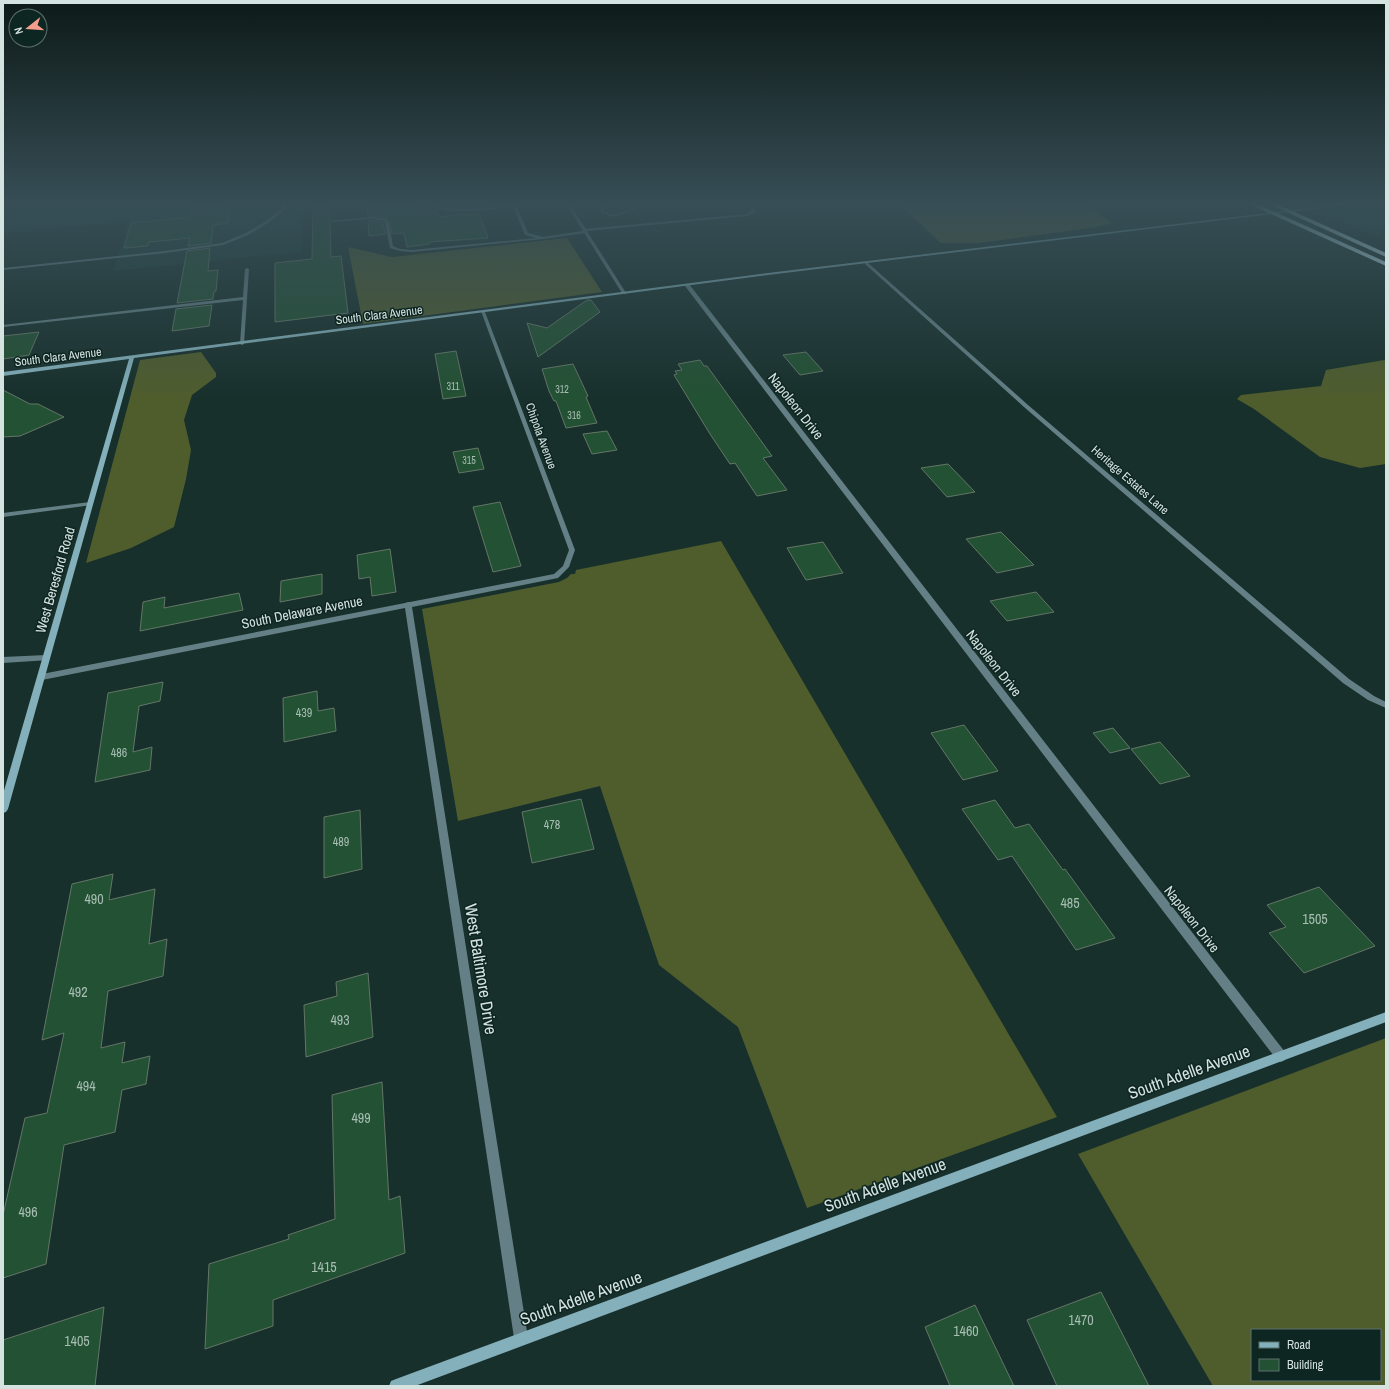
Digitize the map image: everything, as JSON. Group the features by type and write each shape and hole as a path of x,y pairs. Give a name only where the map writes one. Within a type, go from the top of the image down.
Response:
{"street":[{"path":"242,344 247,269"},
{"path":"609,269 624,293"},
{"name":"South Clara Avenue","path":"3,374 819,269"},
{"name":"Heritage Estates Lane","path":"873,269 1026,406 1346,681 1371,698 1386,705"},
{"name":"Napoleon Drive","path":"687,285 1281,1056"},
{"path":"3,326 245,298"},
{"name":"Chipola Avenue","path":"483,312 572,550 566,567"},
{"name":"West Beresford Road","path":"3,809 132,358"},
{"path":"3,515 90,504"},
{"name":"South Delaware Avenue","path":"42,677 556,576 566,567"},
{"name":"West Baltimore Drive","path":"408,604 521,1338"},
{"path":"3,660 46,658"},
{"name":"South Adelle Avenue","path":"396,1386 521,1338 1386,1017"}],"shaded area":[{"path":"114,269 135,269 113,271"}],"green space":[{"path":"352,269 587,269 602,292 363,324"},
{"path":"201,352 216,373 216,377 192,395 184,420 191,450 186,479 174,527 131,548 86,563 140,360"},
{"path":"1384,360 1386,361 1386,464 1360,468 1320,457 1254,409 1237,399 1241,395 1321,386 1326,370"},
{"path":"721,541 1057,1117 807,1208 738,1027 659,965 600,786 458,821 422,609 559,582 571,574 575,574 576,570"},
{"path":"1386,1038 1386,1386 1213,1386 1078,1154"}],"building":[{"path":"184,269 208,269 208,271 218,270 216,291 214,292 213,299 177,303"},
{"path":"275,269 343,269 348,313 275,322"},
{"path":"587,300 591,300 600,312 538,357 527,323 547,328"},
{"path":"212,305 209,326 172,331 176,309"},
{"path":"39,332 29,355 3,359 3,336"},
{"path":"456,351 466,396 443,399 435,354"},
{"path":"806,352 823,371 800,375 783,355"},
{"path":"700,360 704,366 707,366 772,456 763,458 787,490 757,496 735,463 730,464 674,375 677,374 675,371 682,370 678,364"},
{"path":"573,364 588,396 586,397 597,423 566,428 556,401 554,401 549,391 542,369"},
{"path":"3,390 30,404 38,404 64,417 20,436 3,437"},
{"path":"607,431 617,450 592,454 583,434"},
{"path":"478,448 484,469 459,473 453,452"},
{"path":"948,464 975,492 947,497 921,468"},
{"path":"500,502 521,566 493,572 473,507"},
{"path":"1001,532 1034,565 997,573 966,539"},
{"path":"823,542 843,573 806,580 787,548"},
{"path":"390,549 396,592 372,596 370,577 359,579 357,555"},
{"path":"322,574 322,594 280,602 281,581"},
{"path":"1036,592 1054,612 1007,621 990,601"},
{"path":"239,593 243,610 140,631 143,602 165,597 164,608"},
{"path":"163,682 160,701 139,706 133,752 152,747 150,770 95,782 108,693"},
{"path":"317,691 318,711 334,708 336,731 284,742 283,698"},
{"path":"964,725 998,771 963,780 931,733"},
{"path":"1113,728 1130,748 1110,753 1093,733"},
{"path":"1160,742 1190,776 1160,784 1131,749"},
{"path":"581,799 594,849 532,863 522,812"},
{"path":"995,800 1015,828 1029,824 1063,870 1065,869 1115,938 1076,950 1012,856 998,860 962,809"},
{"path":"360,810 362,869 324,878 324,817"},
{"path":"113,874 109,900 155,889 149,944 167,939 163,976 108,991 101,1048 125,1042 122,1063 150,1056 146,1084 122,1090 115,1132 64,1145 46,1264 3,1278 3,1215 25,1118 47,1113 64,1033 42,1040 72,884"},
{"path":"1319,887 1375,946 1304,973 1269,933 1286,927 1267,905"},
{"path":"368,973 373,1037 306,1057 304,1005 337,996 336,982"},
{"path":"382,1082 389,1200 400,1196 405,1253 273,1300 273,1326 205,1349 209,1264 289,1239 288,1235 335,1219 332,1095"},
{"path":"1101,1292 1149,1386 1057,1386 1027,1320"},
{"path":"975,1305 1014,1386 950,1386 925,1327"},
{"path":"104,1307 95,1386 3,1386 3,1340"}]}
